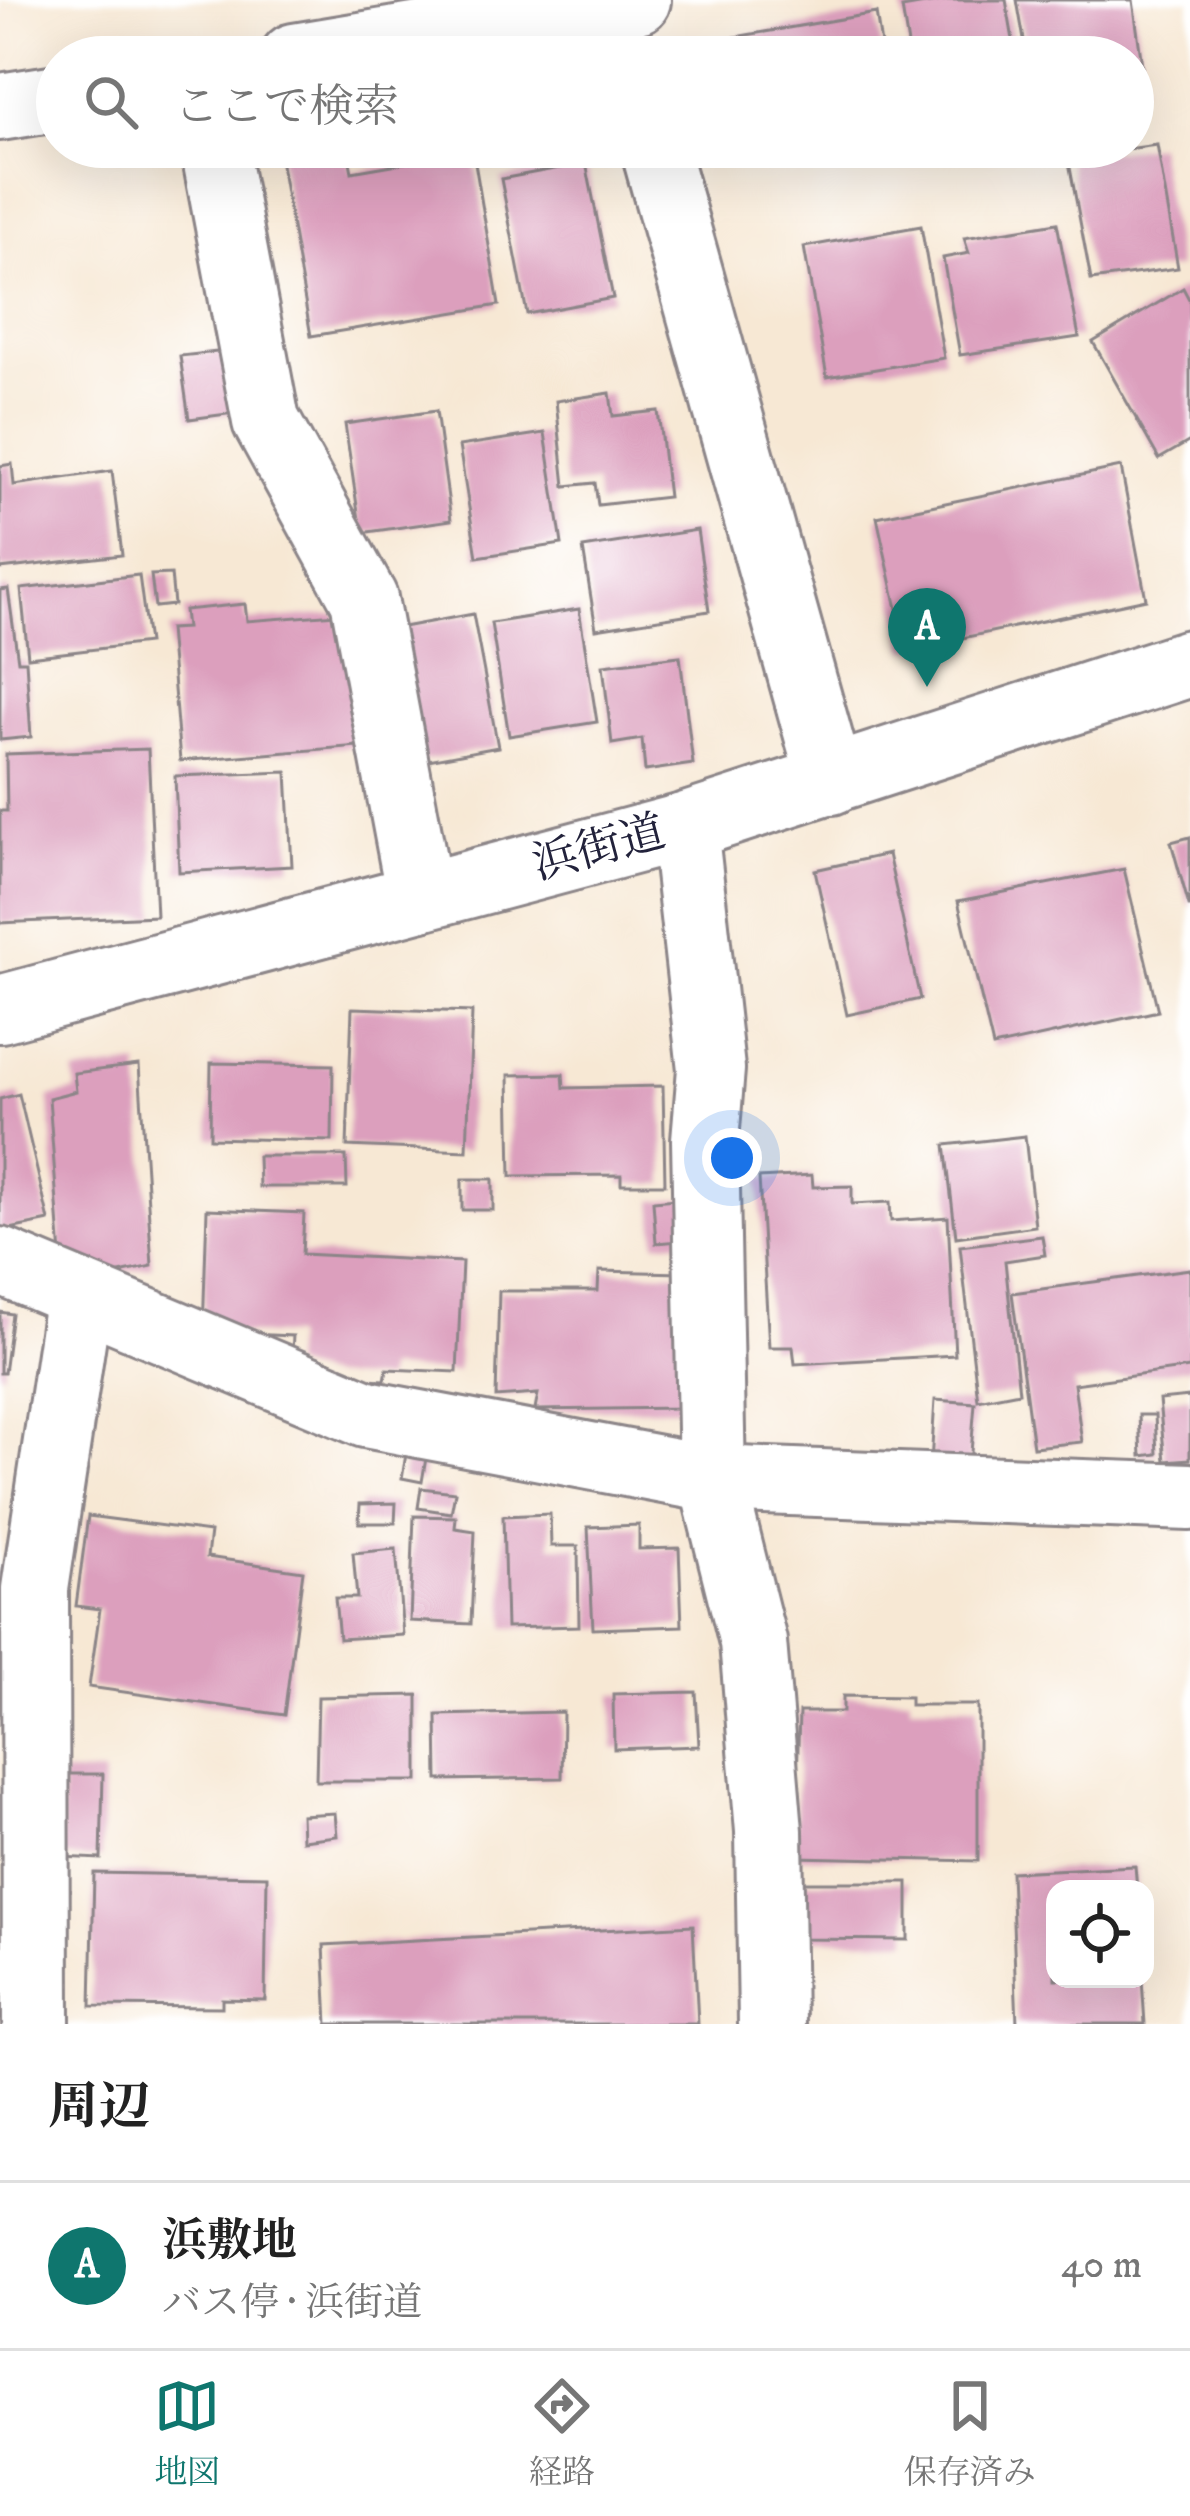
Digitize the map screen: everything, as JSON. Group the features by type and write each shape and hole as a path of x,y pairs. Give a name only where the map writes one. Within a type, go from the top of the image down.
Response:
{"street":[{"path":"459,36 624,15"},
{"path":"0,107 36,101"},
{"path":"218,168 266,421 364,599 420,897"},
{"path":"660,168 831,781"},
{"name":"浜街道","path":"0,1009 684,826 1190,663"},
{"path":"684,826 711,1069 705,1140 712,1479 753,1642 769,1832 772,2024"},
{"path":"0,1261 366,1414 712,1479 1190,1497"},
{"path":"36,2024 35,1589 79,1294"}],"building":[{"path":"948,0 1006,0 1012,36 907,36 902,8"},
{"path":"1017,0 1133,0 1138,36 1023,36"},
{"path":"876,13 880,36 741,36"},
{"path":"1154,145 1178,268 1091,280 1070,168 1154,168"},
{"path":"282,168 351,168 352,172 476,168 499,305 311,336"},
{"path":"587,168 613,298 527,314 501,179"},
{"path":"1057,223 1079,337 960,355 943,258 969,253 964,238"},
{"path":"921,226 944,358 827,377 804,247"},
{"path":"1183,288 1190,301 1190,441 1159,459 1093,342"},
{"path":"227,351 235,413 189,419 180,356"},
{"path":"610,393 613,416 658,411 668,497 598,505 595,483 565,486 556,401"},
{"path":"436,411 451,520 361,533 345,424"},
{"path":"545,433 562,544 477,557 459,446"},
{"path":"12,464 14,485 112,471 122,555 0,569 0,466"},
{"path":"1121,467 1146,599 906,650 877,517"},
{"path":"697,530 709,611 596,629 583,548"},
{"path":"171,574 174,605 155,607 151,575"},
{"path":"139,575 148,643 28,657 21,589"},
{"path":"8,589 18,661 26,661 31,737 0,740 0,590"},
{"path":"245,604 247,621 336,614 371,745 180,761 169,629 186,628 184,610"},
{"path":"579,609 597,722 509,736 491,623"},
{"path":"473,614 498,747 423,761 398,628"},
{"path":"680,656 693,764 645,771 642,739 612,744 603,665"},
{"path":"148,749 156,916 0,923 0,811 7,811 6,754"},
{"path":"287,772 292,866 179,872 175,776"},
{"path":"1190,837 1190,906 1189,906 1171,842"},
{"path":"888,854 920,999 847,1015 815,870"},
{"path":"1124,869 1158,1011 993,1047 958,901"},
{"path":"352,1008 472,1012 467,1151 347,1146"},
{"path":"211,1063 333,1065 332,1141 210,1138"},
{"path":"139,1065 152,1266 101,1277 61,1256 49,1098 76,1091 74,1073"},
{"path":"563,1074 564,1088 663,1086 665,1184 621,1184 621,1175 511,1176 509,1075"},
{"path":"19,1094 49,1221 0,1231 0,1099"},
{"path":"1025,1136 1035,1226 956,1237 945,1145"},
{"path":"258,1156 346,1156 347,1187 259,1187"},
{"path":"812,1175 813,1187 852,1186 852,1204 890,1202 891,1221 948,1217 955,1355 795,1364 793,1347 769,1347 759,1178"},
{"path":"462,1179 493,1179 493,1210 462,1210"},
{"path":"699,1197 702,1239 656,1243 653,1201"},
{"path":"207,1209 304,1213 302,1254 462,1262 457,1372 387,1369 385,1380 328,1377 291,1366 293,1336 203,1332"},
{"path":"1042,1236 1045,1255 1005,1261 1019,1392 978,1400 960,1246"},
{"path":"1190,1269 1190,1368 1074,1384 1082,1442 1033,1447 1012,1293"},
{"path":"599,1271 682,1273 679,1408 535,1410 538,1394 496,1397 499,1291 598,1291"},
{"path":"0,1312 12,1314 4,1373 0,1373"},
{"path":"1190,1397 1190,1459 1165,1461 1159,1400"},
{"path":"935,1400 975,1403 970,1465 931,1463"},
{"path":"1139,1415 1155,1415 1157,1454 1141,1456"},
{"path":"407,1448 427,1452 422,1482 402,1478"},
{"path":"421,1488 455,1492 451,1513 418,1508"},
{"path":"396,1503 395,1523 359,1523 360,1504"},
{"path":"550,1514 551,1546 578,1546 579,1626 506,1628 503,1516"},
{"path":"88,1516 210,1532 207,1557 303,1571 284,1715 89,1687 100,1609 76,1606"},
{"path":"414,1516 456,1517 455,1528 475,1531 471,1624 410,1621"},
{"path":"639,1525 639,1549 679,1548 682,1626 593,1629 588,1527"},
{"path":"396,1549 403,1635 339,1639 335,1598 357,1598 353,1553"},
{"path":"696,1692 699,1746 614,1749 613,1694"},
{"path":"418,1695 418,1781 316,1781 318,1697"},
{"path":"843,1696 910,1697 910,1705 978,1705 978,1861 795,1857 799,1712 843,1712"},
{"path":"563,1712 562,1778 438,1780 437,1715"},
{"path":"62,1774 103,1774 101,1859 61,1857"},
{"path":"335,1813 337,1836 302,1840 301,1815"},
{"path":"1135,1866 1136,1880 1046,1880 1046,1988 1143,1988 1145,2024 1017,2024 1011,1872"},
{"path":"94,1873 267,1876 265,2000 222,1999 222,2007 91,2006"},
{"path":"800,1882 908,1882 908,1940 799,1939"},
{"path":"693,1925 698,2024 328,2024 324,1945"}],"place":[{"name":"浜敷地","path":"927,687"}]}
